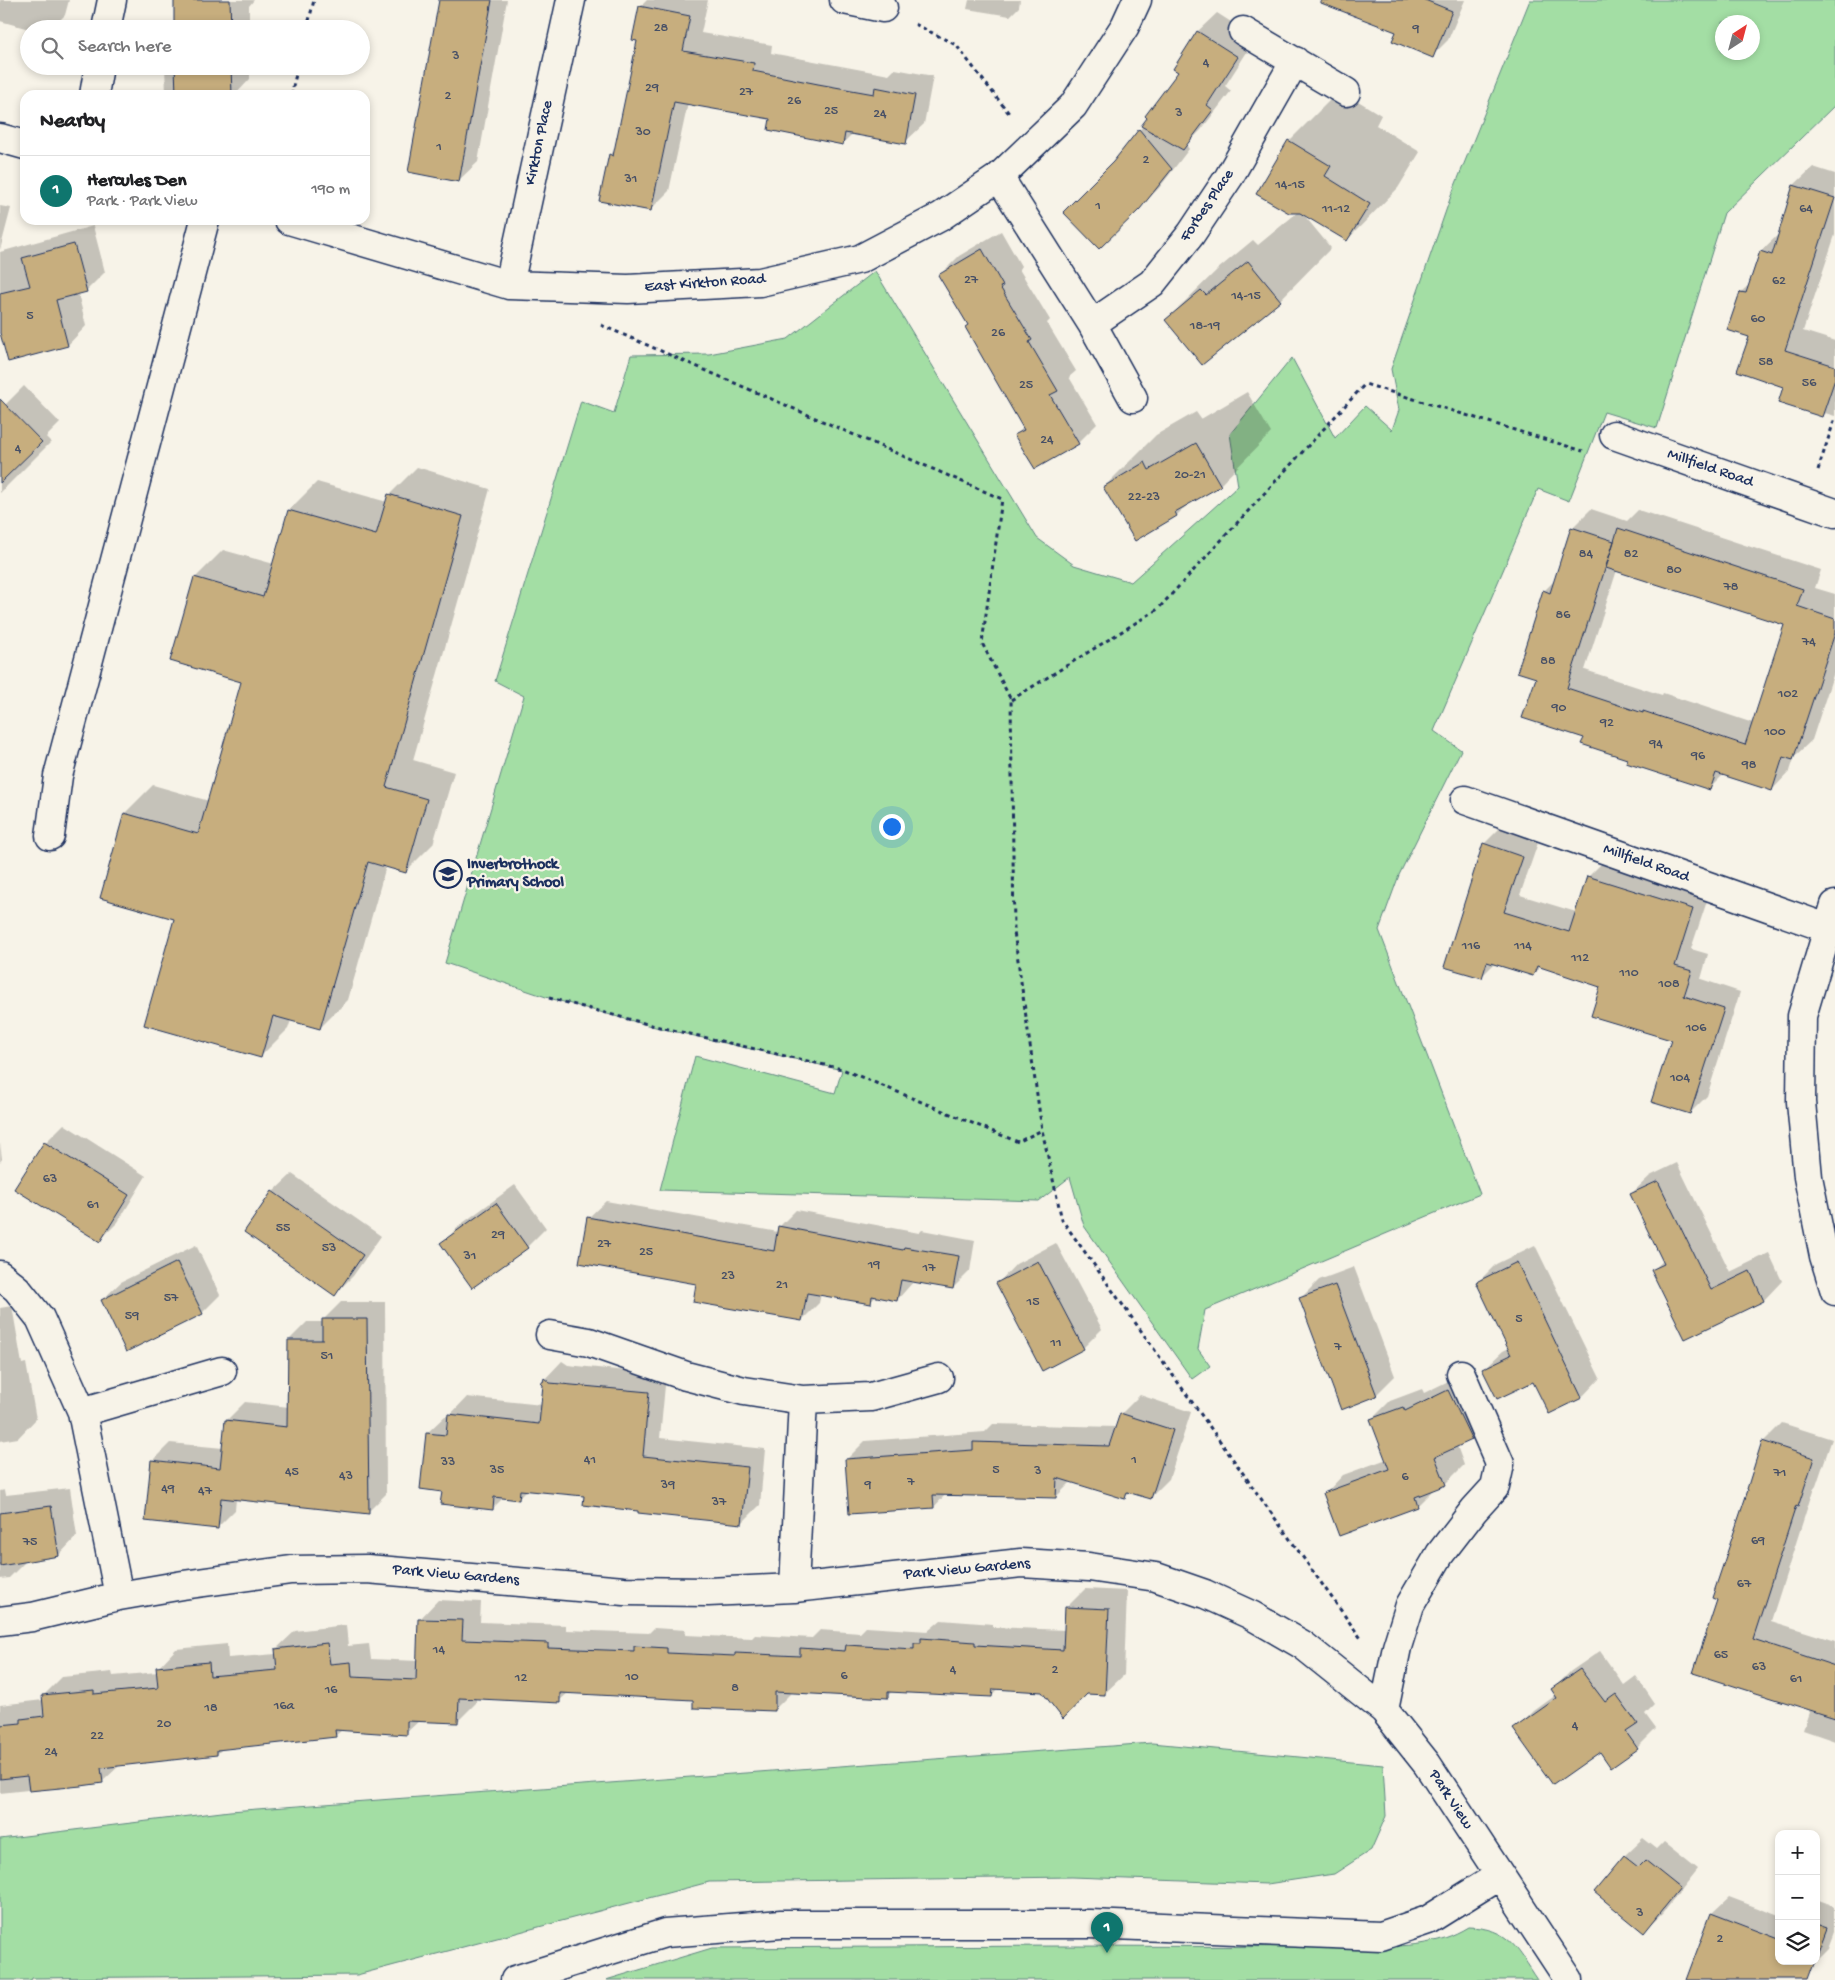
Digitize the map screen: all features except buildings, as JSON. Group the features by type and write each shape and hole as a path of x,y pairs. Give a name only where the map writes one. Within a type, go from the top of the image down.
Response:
{"street":[{"path":"108,20 112,0"},
{"name":"Kirkton Place","path":"509,285 571,0"},
{"path":"844,0 883,8"},
{"name":"East Kirkton Road","path":"306,225 509,285 628,289 760,282 860,259 940,217 999,177 1073,106 1125,26 1137,0"},
{"path":"1243,31 1346,92"},
{"name":"Forbes Place","path":"1092,324 1152,283 1191,234 1229,177 1296,62"},
{"path":"95,90 97,75"},
{"path":"0,138 20,144"},
{"path":"999,177 1092,324 1133,398"},
{"path":"50,836 58,776 204,225"},
{"name":"Millfield Road","path":"1614,435 1835,513"},
{"name":"Millfield Road","path":"1465,800 1831,917 1802,1016 1801,1102 1808,1177 1824,1256 1835,1291"},
{"path":"0,1275 16,1289 40,1318 82,1412 119,1596"},
{"path":"550,1335 589,1342 686,1376 734,1388 803,1400 871,1398 939,1378"},
{"path":"82,1412 222,1371"},
{"path":"1384,1710 1397,1647 1410,1605 1440,1554 1474,1510 1495,1487 1500,1464 1461,1374"},
{"path":"794,1588 803,1400"},
{"name":"Park View Gardens","path":"0,1621 32,1618 119,1596 291,1570 367,1569 624,1591 708,1592 794,1588 1021,1563 1089,1566 1156,1577 1205,1594 1251,1615 1303,1645"},
{"name":"Park View","path":"1303,1645 1384,1710 1427,1764 1569,1980"},
{"path":"515,1980 665,1933 781,1924 1090,1924 1381,1936 1428,1920 1500,1875"}],"path":[{"path":"309,20 314,0"},
{"path":"883,8 956,45 1032,145"},
{"path":"292,90 296,75"},
{"path":"600,325 1002,499 982,643 1011,700 1014,932 1042,1130 1062,1220 1365,1645"},
{"path":"1011,700 1158,609 1365,384 1582,452 1614,435"},
{"path":"1807,503 1835,418"},
{"path":"549,998 661,1028 842,1070 1018,1142 1042,1130"}],"green space":[{"path":"1530,0 1835,0 1835,105 1724,213 1657,428 1604,412 1569,501 1538,489 1434,731 1461,750 1399,875 1379,930 1480,1194 1205,1310 1198,1349 1210,1366 1192,1379 1084,1226 1070,1177 1039,1201 660,1190 695,1056 835,1093 842,1070 651,1026 549,998 445,963 524,696 495,681 581,401 614,413 631,355 709,354 788,339 875,271 1037,538 1074,565 1131,582 1238,486 1230,434 1292,358 1335,438 1365,406 1392,430 1399,410 1391,369 1451,196"},
{"path":"1152,1743 1383,1765 1386,1816 1371,1850 1334,1874 1267,1884 1072,1877 709,1882 357,1975 32,1978 31,1980 0,1980 0,1839 230,1811"},
{"path":"1468,1927 1494,1931 1511,1942 1538,1980 606,1980 712,1948 1371,1947 1421,1944 1445,1938"}],"place":[{"name":"Inverbrothock Primary School","path":"448,874"},
{"name":"Hercules Den","path":"1107,1953"}]}
